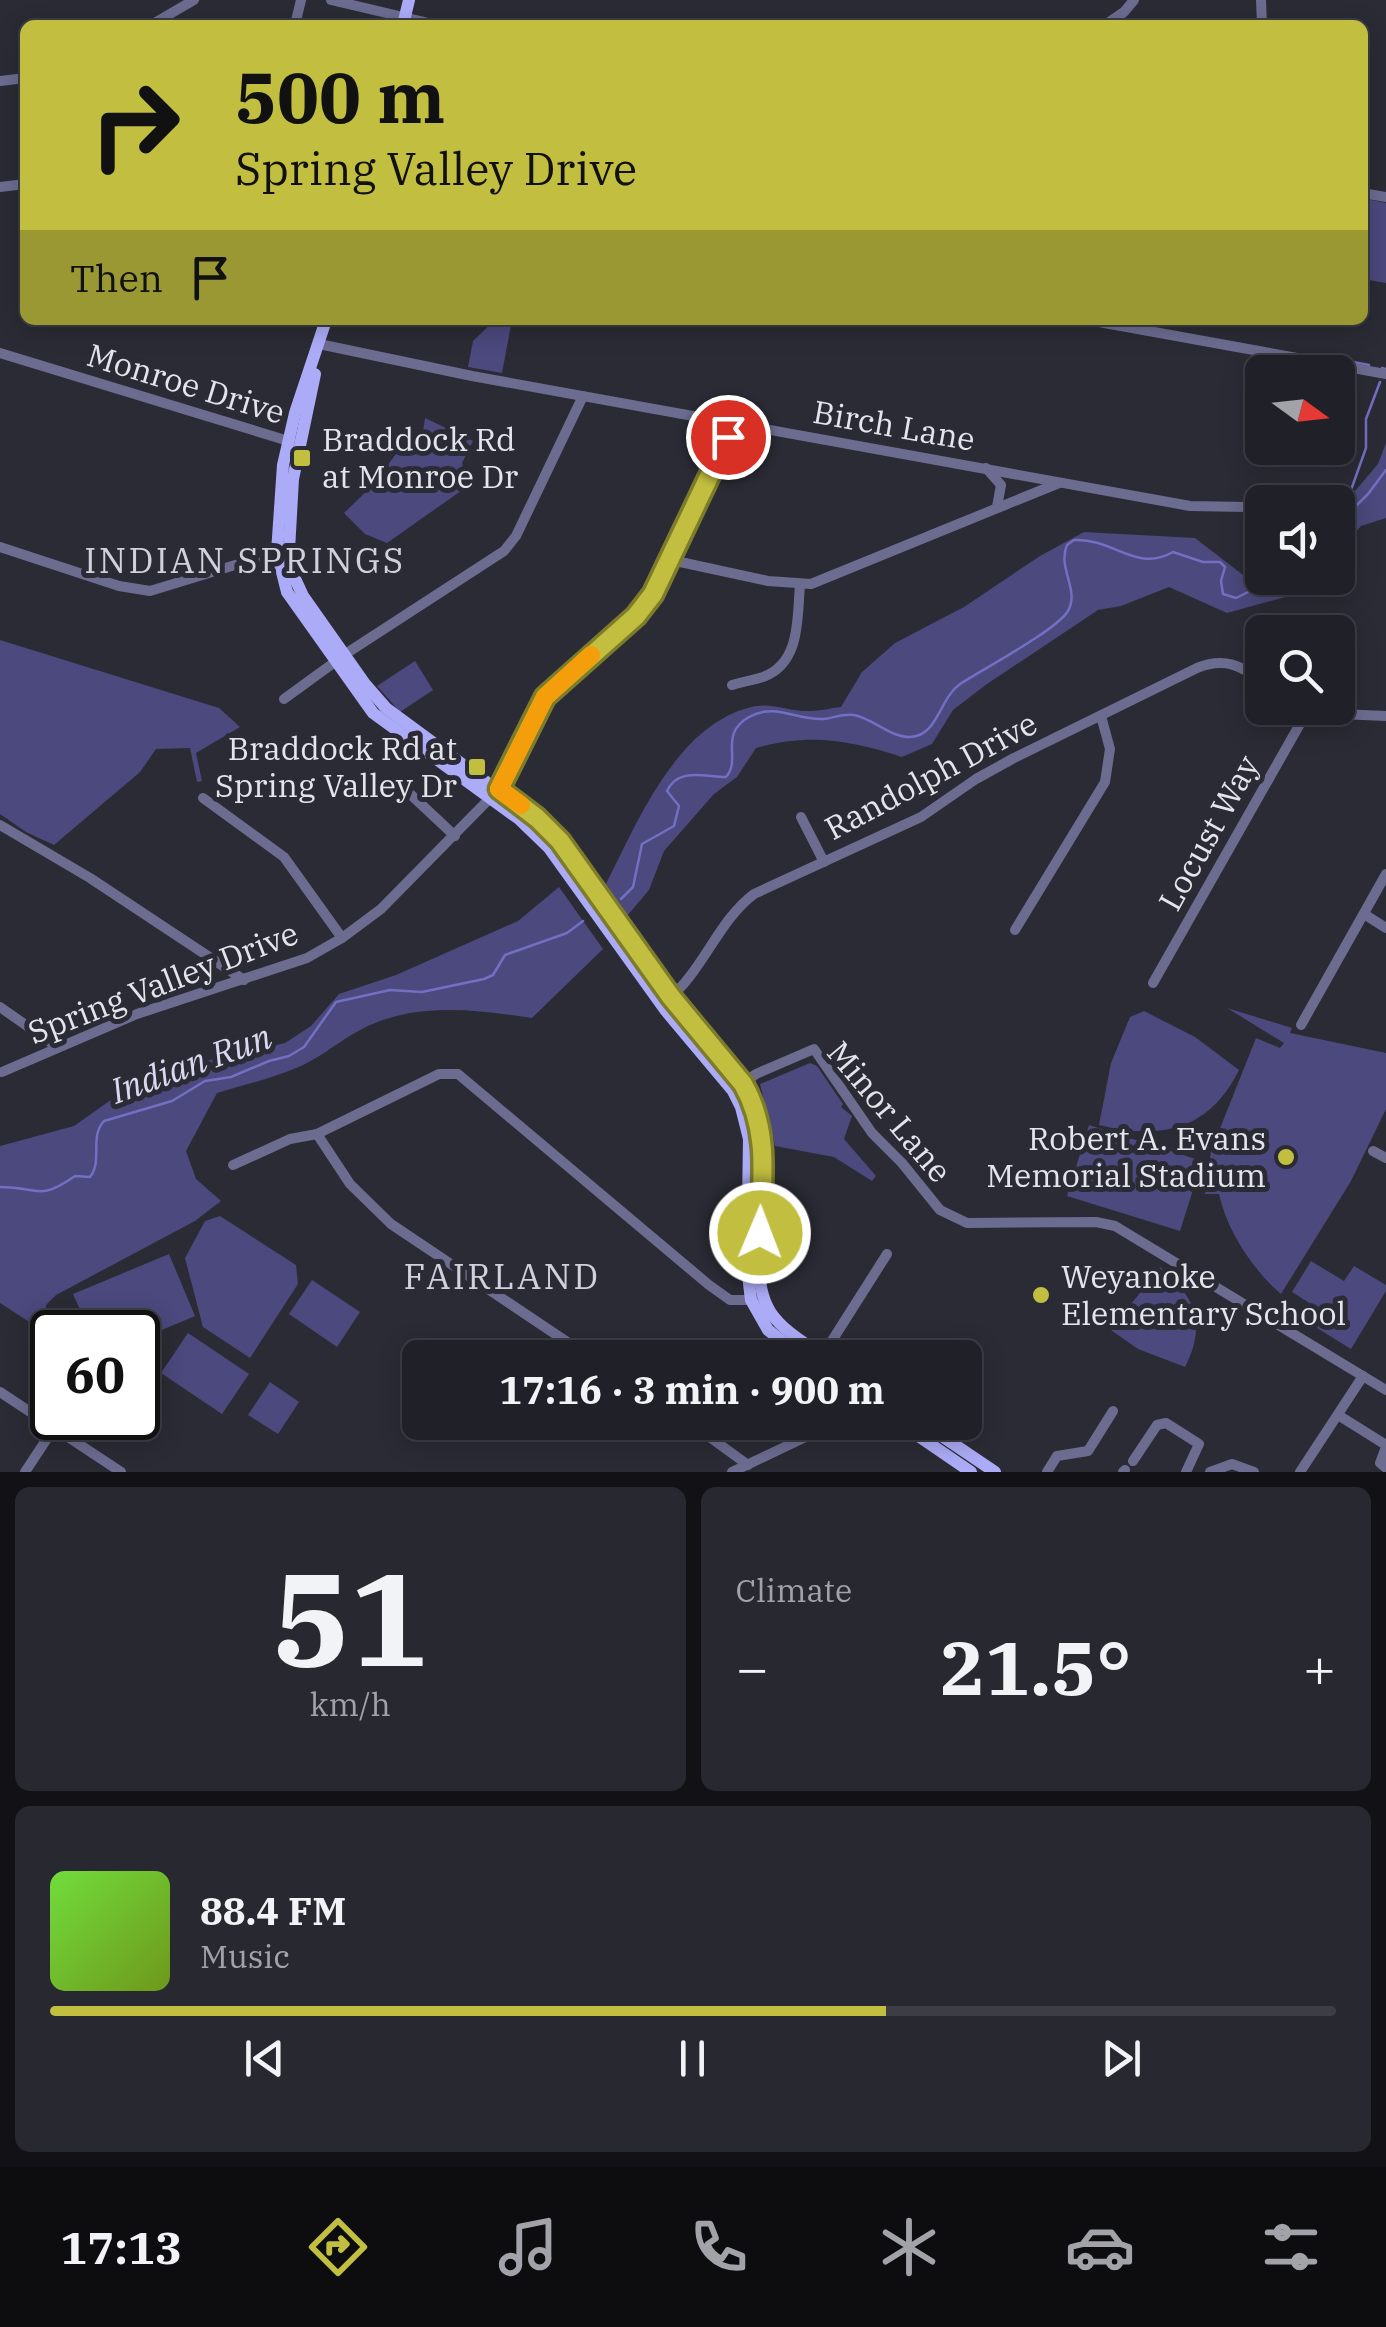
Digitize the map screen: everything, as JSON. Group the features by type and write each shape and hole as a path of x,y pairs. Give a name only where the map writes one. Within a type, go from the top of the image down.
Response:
{"main road":[{"path":"325,325 293,443 293,479 283,551 296,584 360,698 386,725 495,794 549,848 738,1088 749,1139 747,1267 768,1330 780,1340"},
{"path":"757,1299 801,1340"},
{"path":"925,1440 972,1472"},
{"path":"948,1440 995,1472"}],"street":[{"path":"160,20 194,0"},
{"path":"331,0 397,20"},
{"path":"1113,20 1134,0"},
{"path":"1116,325 1386,374"},
{"name":"Birch Lane","path":"320,344 1190,506 1245,507"},
{"name":"Monroe Drive","path":"0,353 293,443"},
{"path":"284,699 339,658 504,551 516,536 583,396"},
{"name":"Spring Valley Drive","path":"2,1072 170,1002 298,962 342,938 381,910 495,794 545,697 636,616 653,594 733,423"},
{"path":"986,468 1001,485 998,507"},
{"path":"671,560 800,584 830,578 1032,491 1064,482"},
{"path":"0,547 119,586 150,591 283,551"},
{"path":"732,686 769,674 787,659 795,638 800,584"},
{"name":"Randolph Drive","path":"666,1000 692,974 749,898 921,817 976,779 1214,662 1236,664 1245,670"},
{"path":"1355,715 1386,716"},
{"path":"1015,930 1105,782 1110,749 1101,716"},
{"name":"Locust Way","path":"1154,984 1299,725"},
{"path":"408,792 455,836"},
{"path":"202,798 284,857 342,938"},
{"path":"801,818 824,862"},
{"path":"0,825 90,878 244,980"},
{"path":"1302,1025 1386,874"},
{"path":"1364,914 1386,928"},
{"path":"0,1007 57,1048"},
{"name":"Minor Lane","path":"738,1088 756,1074 814,1049 872,1133 934,1205 967,1222 1096,1222 1115,1226 1386,1390"},
{"path":"233,1164 290,1140 317,1134 450,1072 464,1078 709,1285 730,1300 757,1299"},
{"path":"317,1134 350,1184 391,1224 565,1340"},
{"path":"1373,1151 1386,1158"},
{"path":"834,1340 887,1254"},
{"path":"1304,1471 1363,1376"},
{"path":"0,1392 30,1412"},
{"path":"1048,1472 1057,1456 1088,1451 1112,1410"},
{"path":"1338,1415 1386,1446 1380,1463 1386,1468"},
{"path":"1127,1468 1157,1425 1166,1423 1199,1444 1186,1472"},
{"path":"25,1472 46,1440"},
{"path":"72,1440 121,1472"},
{"path":"713,1440 748,1465"},
{"path":"732,1472 799,1440"},
{"path":"1210,1472 1232,1464 1254,1472"}],"shaded area":[{"path":"1368,199 1386,203 1386,283 1368,280"},
{"path":"490,325 511,325 502,373 468,367 473,341"},
{"path":"425,418 473,441 462,463 468,486 387,543 365,534 344,513 374,484 401,447 428,435 423,432"},
{"path":"1386,443 1386,518 1361,526 1355,533 1355,491 1378,464"},
{"path":"1084,532 1195,538 1245,575 1245,595 1292,595 1227,613 1169,587 1121,606 1098,610 953,710 932,744 902,757 829,740 756,748 737,777 714,794 664,851 649,890 627,916 606,884 664,777 704,731 728,715 756,706 803,711 841,707 862,672 895,643 964,607"},
{"path":"0,640 219,708 240,727 196,753 202,781 197,782 190,748 156,749 140,772 54,845 0,814"},
{"path":"415,661 433,690 400,712 377,686"},
{"path":"559,887 603,949 532,1018 459,1010 404,1014 362,1029 299,1067 217,1093 186,1151 196,1179 221,1201 195,1221 56,1295 46,1310 30,1310 30,1322 0,1303 0,1146 74,1126 118,1095 210,1060 285,1043 311,1026 339,994 396,975 518,921"},
{"name":"Robert A. Evans Memorial Stadium","path":"1227,1008 1292,1028 1290,1033 1386,1053 1386,1109 1351,1181 1281,1294 1242,1249 1219,1194 1205,1194 1211,1151 1256,1038 1280,1048 1284,1043"},
{"path":"1144,1011 1195,1037 1239,1070 1213,1106 1181,1126 1142,1131 1099,1125 1111,1063 1130,1017"},
{"path":"810,1063 817,1066 843,1104 841,1107 852,1116 844,1139 876,1176 872,1181 834,1157 775,1146 760,1084"},
{"path":"1089,1125 1202,1161 1180,1231 1067,1196"},
{"path":"220,1216 296,1265 298,1284 250,1358 203,1327 185,1258 205,1221"},
{"path":"169,1254 195,1316 160,1331 160,1310 80,1310 73,1294"},
{"path":"1311,1261 1344,1281 1354,1266 1386,1285 1351,1349 1317,1328 1325,1313 1292,1292"},
{"path":"1160,1267 1182,1289 1194,1312 1195,1337 1185,1367 1138,1349 1111,1330"},
{"path":"312,1280 360,1312 337,1347 289,1314"},
{"path":"188,1333 249,1374 222,1414 161,1373"},
{"path":"270,1382 299,1402 278,1434 248,1415"}],"waterway":[{"path":"1355,362 1369,365"},
{"path":"1382,368 1386,369"},
{"path":"1353,485 1366,448 1366,419 1380,382"},
{"name":"Indian Run","path":"1355,507 1386,470"},
{"name":"Indian Run","path":"621,899 633,887 642,844 674,826 679,806 667,791 685,776 726,777 732,763 732,739 740,724 768,711 814,719 850,715 895,734 919,735 933,724 960,684 1035,639 1068,611 1072,595 1065,554 1067,545 1074,540 1148,559 1173,552 1203,562 1220,562 1225,567 1223,594 1236,598 1245,594"},
{"name":"Indian Run","path":"0,1187 45,1191 75,1176 90,1177 96,1164 97,1134 104,1121 172,1101 205,1081 231,1077 289,1056 304,1047 336,1002 390,990 422,992 484,979 493,975 505,955 567,933 583,921"}],"slow traffic":[{"path":"521,805 499,789 521,740 545,697 591,655"}],"place":[{"name":"Braddock Rd at Monroe Dr","path":"302,458"},
{"name":"Braddock Rd at Spring Valley Dr","path":"477,767"},
{"name":"Robert A. Evans Memorial Stadium","path":"1286,1157"},
{"name":"Weyanoke Elementary School","path":"1041,1295"}],"district":[{"name":"INDIAN SPRINGS","path":"245,561"},
{"name":"FAIRLAND","path":"502,1277"}],"route":[{"path":"728,437 647,604 545,697 499,789 560,841 671,997 743,1084 763,1137 760,1233"}]}
